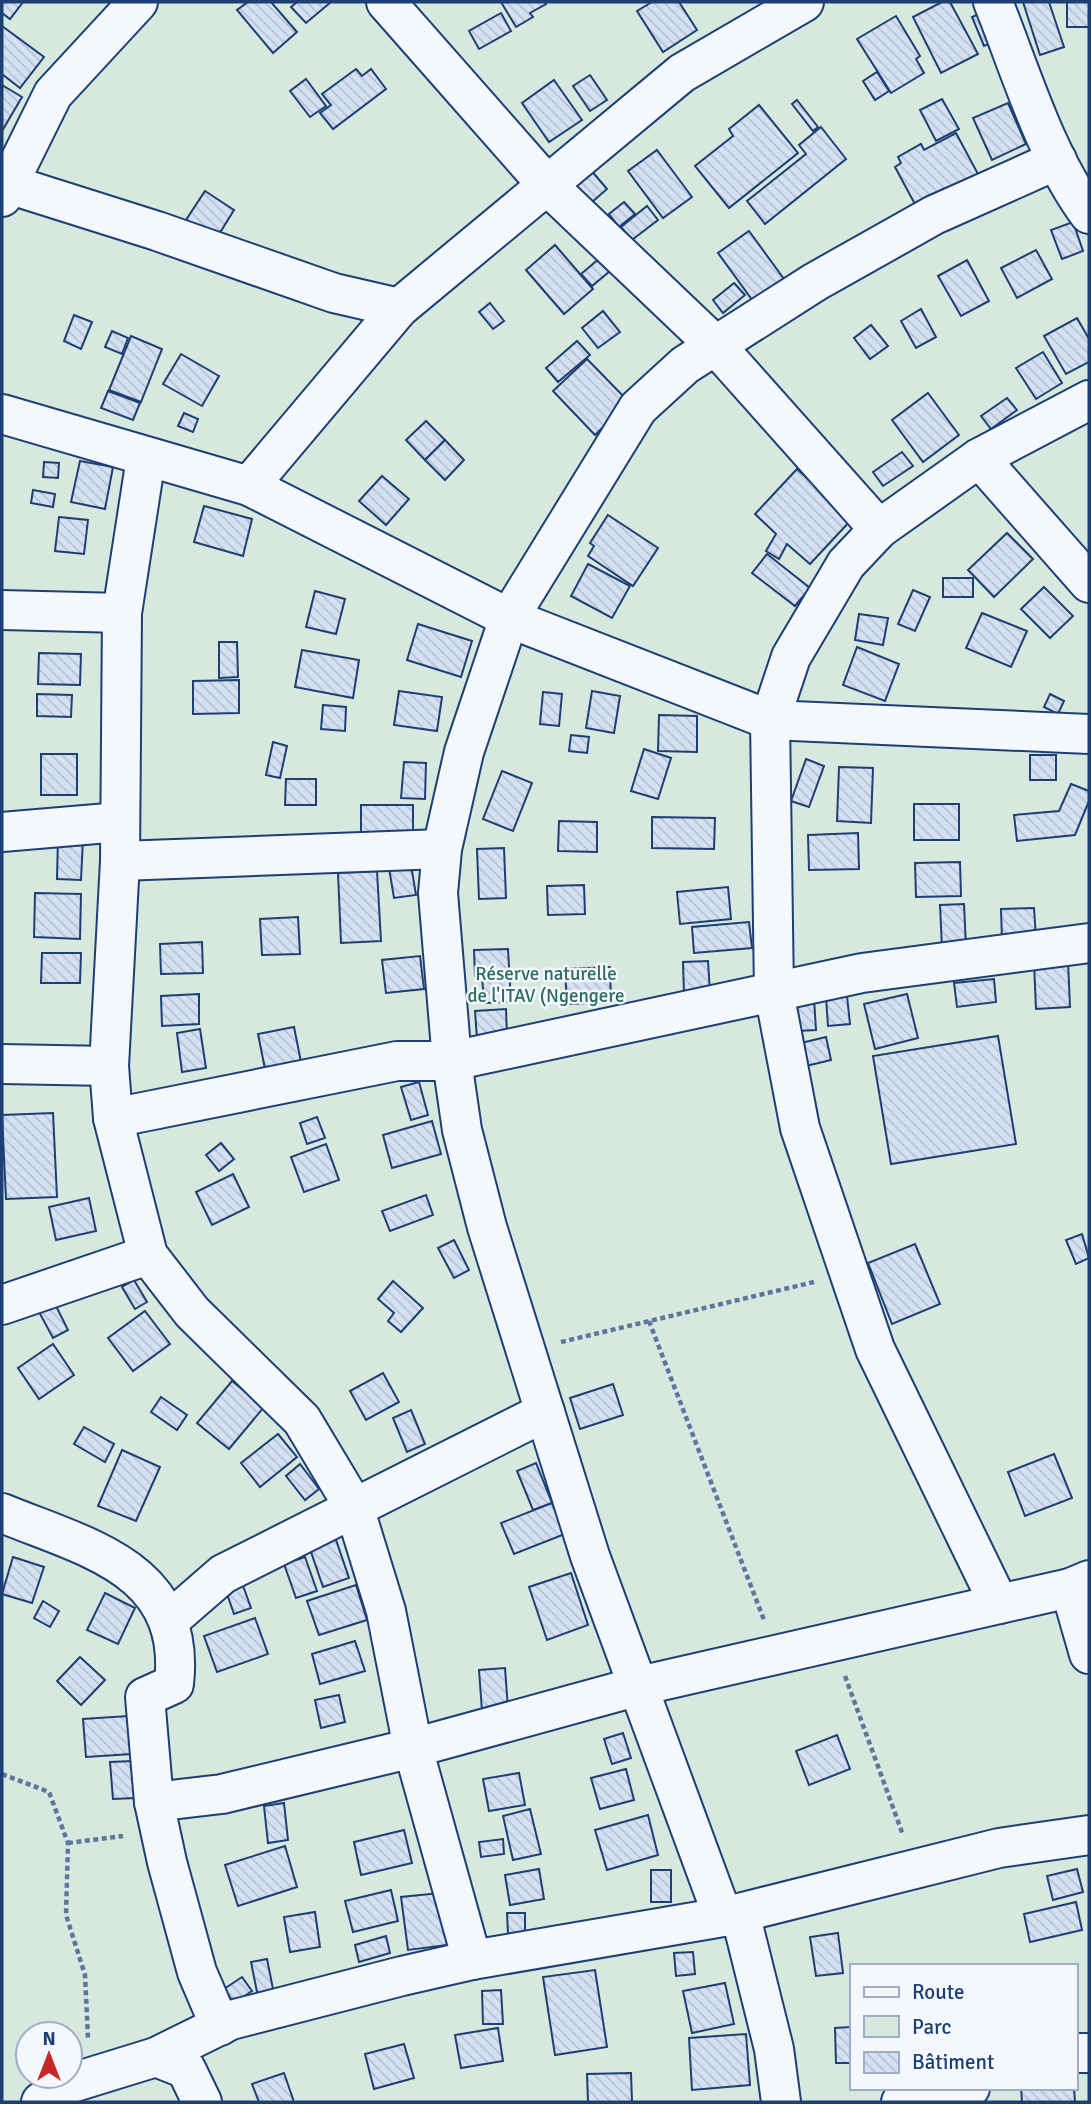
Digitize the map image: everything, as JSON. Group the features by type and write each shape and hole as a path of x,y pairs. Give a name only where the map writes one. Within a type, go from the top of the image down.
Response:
{"street":[{"path":"138,2 52,94 4,187 157,231 334,293 398,308"},
{"path":"386,2 548,186 716,346 879,528"},
{"path":"993,2 1057,160 1075,195 1089,214"},
{"path":"249,486 398,308 682,73 789,5"},
{"path":"781,2102 774,2049 732,1915 639,1686 590,1556 487,1227 462,1130 452,1061 438,893 442,849 464,752 509,618 638,408 685,365 815,282 934,215 1057,160"},
{"path":"999,1604 875,1349 800,1128 774,992 770,719 791,657 846,564 879,528 979,458 1089,400"},
{"path":"2,414 249,486 509,618 770,719 1089,734"},
{"path":"146,458 122,612 120,861 109,1066 113,1118 148,1255 191,1312 302,1420 354,1507 386,1611 413,1748 472,1960"},
{"path":"979,458 1089,583"},
{"path":"2,610 122,612"},
{"path":"2,832 120,822"},
{"path":"120,861 442,849"},
{"path":"113,1118 397,1061 452,1061 862,973 1089,943"},
{"path":"2,1064 109,1066"},
{"path":"2,1305 148,1255"},
{"path":"170,1620 223,1574 545,1412"},
{"path":"2,1513 103,1554 142,1580 170,1620 177,1661 174,1684 145,1697 157,1817 197,1972 220,2026"},
{"path":"157,1817 222,1794 413,1748 639,1686 1079,1584 1089,1654"},
{"path":"41,2102 65,2085 156,2057 231,2020 472,1960 732,1915 999,1847 1089,1835"},
{"path":"156,2057 186,2069 202,2102"},
{"path":"901,2102 960,2090"}],"path":[{"path":"526,1351 849,1273"},
{"path":"649,1321 777,1655"},
{"path":"833,1642 914,1868"},
{"path":"2,1774 49,1792 68,1843 66,1915 85,1975 90,2077"},
{"path":"68,1843 157,1817"}],"green space":[{"name":"Réserve naturelle de l'ITAV (Ngengere","path":"2,2 1089,2 1089,2102 2,2102"}],"building":[{"path":"2,2 23,2 10,19 2,13"},
{"path":"248,2 271,2 297,32 273,53 237,10"},
{"path":"297,2 331,2 306,23 291,7"},
{"path":"501,2 546,4 530,13 533,17 516,27"},
{"path":"652,2 679,2 697,30 663,52 637,11"},
{"path":"942,2 950,2 978,54 941,73 913,17"},
{"path":"1023,2 1049,2 1064,47 1040,55"},
{"path":"1067,2 1089,2 1089,27 1067,27"},
{"path":"991,9 1004,37 984,46 972,17"},
{"path":"501,13 511,31 479,49 469,31"},
{"path":"896,16 920,56 916,59 924,73 891,93 857,39"},
{"path":"2,26 44,57 20,88 2,74"},
{"path":"356,69 362,76 371,69 386,89 333,129 320,113 331,105 322,94"},
{"path":"877,72 889,91 875,100 863,81"},
{"path":"590,75 607,100 590,111 573,86"},
{"path":"306,79 326,106 310,117 290,91"},
{"path":"554,80 582,120 549,142 522,103"},
{"path":"2,85 22,97 2,131"},
{"path":"942,99 959,129 936,141 920,110"},
{"path":"797,100 818,127 813,131 792,104"},
{"path":"1008,103 1026,144 992,160 973,118"},
{"path":"759,105 798,153 729,208 695,166 733,136 729,129"},
{"path":"821,127 846,159 765,224 747,201 806,154 799,145"},
{"path":"956,133 978,174 917,208 895,167 901,163 898,157 921,144 924,150"},
{"path":"657,150 692,197 663,218 628,171"},
{"path":"590,169 607,189 591,203 574,183"},
{"path":"205,191 234,210 216,239 186,220"},
{"path":"624,202 635,214 619,227 609,214"},
{"path":"647,206 658,220 632,240 621,227"},
{"path":"1073,222 1083,251 1062,259 1051,230"},
{"path":"749,231 784,279 753,301 718,253"},
{"path":"555,245 593,289 564,314 526,270"},
{"path":"1036,250 1052,279 1017,298 1001,268"},
{"path":"600,258 610,271 592,286 581,274"},
{"path":"967,260 989,301 961,316 938,276"},
{"path":"734,283 745,295 723,313 713,300"},
{"path":"490,303 504,321 493,329 479,312"},
{"path":"921,309 936,337 916,348 901,321"},
{"path":"603,311 620,332 598,348 582,328"},
{"path":"74,315 92,322 81,349 64,341"},
{"path":"1077,318 1089,339 1089,362 1066,374 1044,336"},
{"path":"871,325 888,346 870,359 854,338"},
{"path":"112,331 128,338 122,354 105,347"},
{"path":"131,336 162,349 141,402 109,390"},
{"path":"577,341 590,355 558,382 546,368"},
{"path":"1043,352 1062,383 1036,399 1016,368"},
{"path":"181,354 219,376 202,406 163,384"},
{"path":"587,359 629,402 595,435 553,391"},
{"path":"108,391 140,403 133,420 101,408"},
{"path":"928,393 959,435 923,462 892,420"},
{"path":"1007,398 1017,410 991,429 981,416"},
{"path":"184,413 198,419 193,432 178,426"},
{"path":"426,421 445,440 425,460 406,440"},
{"path":"445,440 464,460 445,480 425,460"},
{"path":"902,452 913,466 883,486 873,472"},
{"path":"80,461 113,467 105,509 71,502"},
{"path":"44,462 59,463 58,478 43,477"},
{"path":"797,469 852,519 810,564 787,544 779,559 766,551 776,534 755,514"},
{"path":"382,476 409,499 386,525 359,501"},
{"path":"33,490 55,494 53,507 31,503"},
{"path":"204,506 252,519 243,556 194,542"},
{"path":"608,515 658,548 633,586 588,556 594,546 590,543"},
{"path":"59,517 88,520 84,554 55,551"},
{"path":"1007,533 1033,559 994,597 968,570"},
{"path":"767,554 810,588 795,606 752,573"},
{"path":"588,564 630,586 612,618 571,596"},
{"path":"943,578 973,578 973,597 943,597"},
{"path":"1044,587 1073,616 1050,638 1021,609"},
{"path":"913,590 930,597 915,631 898,624"},
{"path":"315,591 345,599 336,634 306,627"},
{"path":"982,613 1027,631 1011,667 966,648"},
{"path":"859,614 888,618 883,645 855,640"},
{"path":"418,624 472,641 461,677 407,660"},
{"path":"219,642 237,642 238,677 219,678"},
{"path":"857,647 899,664 885,701 843,685"},
{"path":"302,650 359,660 353,698 295,687"},
{"path":"39,653 81,654 80,685 38,684"},
{"path":"239,680 239,713 193,714 193,681"},
{"path":"399,691 442,697 437,731 394,725"},
{"path":"592,691 620,696 614,733 586,728"},
{"path":"543,692 562,694 559,726 540,724"},
{"path":"37,694 72,695 71,717 37,716"},
{"path":"1050,694 1064,701 1058,714 1044,707"},
{"path":"323,705 346,707 345,731 321,729"},
{"path":"659,715 697,716 697,752 658,751"},
{"path":"571,735 589,737 587,753 569,751"},
{"path":"273,742 287,746 280,778 266,775"},
{"path":"644,749 671,758 658,799 631,791"},
{"path":"41,754 77,754 77,795 41,795"},
{"path":"1030,755 1056,755 1056,780 1030,780"},
{"path":"806,759 824,766 809,807 791,801"},
{"path":"404,762 426,763 425,799 401,798"},
{"path":"839,767 873,768 871,823 837,821"},
{"path":"502,771 532,783 513,831 483,819"},
{"path":"286,779 316,779 316,805 285,805"},
{"path":"1071,784 1089,791 1089,801 1075,835 1017,841 1014,815 1059,811"},
{"path":"914,804 959,804 959,840 914,840"},
{"path":"361,805 413,805 413,840 361,840"},
{"path":"652,817 715,818 714,849 652,848"},
{"path":"559,821 597,822 597,852 558,851"},
{"path":"858,833 859,869 809,870 808,835"},
{"path":"58,838 83,839 81,880 57,879"},
{"path":"504,848 506,898 479,899 477,849"},
{"path":"960,862 961,896 916,897 915,863"},
{"path":"411,865 416,895 394,898 389,868"},
{"path":"377,871 381,941 341,943 338,873"},
{"path":"584,885 585,914 548,915 547,886"},
{"path":"728,887 731,919 680,924 677,892"},
{"path":"35,893 81,894 80,939 34,937"},
{"path":"964,904 966,947 942,948 940,905"},
{"path":"1034,908 1036,938 1002,940 1001,909"},
{"path":"298,917 300,954 262,955 260,919"},
{"path":"749,922 752,948 694,953 692,927"},
{"path":"202,942 203,973 161,974 160,944"},
{"path":"508,949 511,1002 484,1003 482,976 475,976 474,950"},
{"path":"42,953 81,953 80,983 41,983"},
{"path":"420,956 424,989 386,993 382,960"},
{"path":"708,961 710,993 684,994 683,962"},
{"path":"1068,961 1070,1007 1036,1009 1034,963"},
{"path":"610,967 611,1002 567,1004 565,969"},
{"path":"994,979 996,1002 957,1007 954,983"},
{"path":"199,994 199,1024 162,1026 161,996"},
{"path":"907,994 918,1038 875,1049 864,1004"},
{"path":"847,996 850,1024 828,1026 826,997"},
{"path":"814,999 816,1030 797,1031 795,1000"},
{"path":"506,1009 507,1037 477,1039 475,1011"},
{"path":"294,1027 302,1067 266,1074 258,1034"},
{"path":"200,1029 206,1068 182,1072 177,1033"},
{"path":"998,1036 1016,1144 891,1164 873,1056"},
{"path":"826,1037 831,1060 806,1066 801,1043"},
{"path":"419,1082 428,1115 411,1120 401,1087"},
{"path":"53,1113 57,1197 6,1199 2,1115"},
{"path":"317,1117 325,1138 307,1144 300,1123"},
{"path":"432,1121 441,1154 392,1168 383,1135"},
{"path":"221,1143 234,1159 219,1171 206,1155"},
{"path":"326,1144 339,1180 304,1192 291,1157"},
{"path":"233,1174 249,1207 212,1225 196,1192"},
{"path":"426,1195 433,1215 390,1231 382,1211"},
{"path":"89,1198 96,1231 56,1240 49,1207"},
{"path":"1082,1234 1089,1258 1076,1264 1066,1240"},
{"path":"454,1240 469,1270 454,1278 438,1248"},
{"path":"915,1244 940,1304 892,1324 868,1263"},
{"path":"134,1280 147,1302 135,1309 122,1287"},
{"path":"393,1281 423,1308 401,1332 388,1321 394,1313 378,1299"},
{"path":"54,1302 68,1330 53,1338 38,1310"},
{"path":"145,1311 170,1344 133,1371 108,1338"},
{"path":"53,1344 74,1375 39,1399 18,1368"},
{"path":"383,1373 399,1402 366,1420 350,1391"},
{"path":"232,1381 264,1407 229,1449 197,1423"},
{"path":"613,1384 623,1415 580,1429 570,1398"},
{"path":"161,1397 187,1415 177,1430 151,1412"},
{"path":"411,1410 425,1444 407,1452 393,1418"},
{"path":"84,1427 114,1444 105,1462 74,1444"},
{"path":"278,1434 297,1457 260,1487 241,1463"},
{"path":"122,1450 160,1467 136,1521 98,1506"},
{"path":"1054,1454 1072,1498 1025,1516 1008,1472"},
{"path":"536,1463 552,1503 533,1510 517,1471"},
{"path":"300,1464 319,1489 305,1500 286,1476"},
{"path":"552,1503 565,1534 514,1554 501,1523"},
{"path":"335,1537 349,1578 323,1587 309,1546"},
{"path":"13,1557 44,1567 32,1603 2,1594"},
{"path":"305,1557 317,1591 296,1598 284,1564"},
{"path":"571,1573 588,1625 547,1640 529,1587"},
{"path":"242,1583 251,1608 234,1614 225,1588"},
{"path":"356,1585 367,1620 319,1635 307,1601"},
{"path":"105,1593 135,1608 118,1644 87,1630"},
{"path":"43,1601 59,1611 50,1627 34,1618"},
{"path":"255,1618 268,1654 217,1672 204,1636"},
{"path":"355,1641 365,1671 320,1684 312,1654"},
{"path":"80,1657 105,1680 81,1705 57,1681"},
{"path":"505,1668 508,1709 482,1711 479,1670"},
{"path":"339,1695 345,1722 321,1728 315,1700"},
{"path":"128,1716 131,1754 86,1757 83,1719"},
{"path":"623,1733 631,1758 612,1764 604,1739"},
{"path":"837,1735 850,1769 809,1785 796,1751"},
{"path":"133,1761 136,1798 113,1799 110,1762"},
{"path":"626,1769 634,1800 600,1809 591,1778"},
{"path":"519,1773 525,1805 489,1811 483,1779"},
{"path":"284,1803 288,1840 268,1843 264,1806"},
{"path":"530,1809 541,1854 513,1860 503,1816"},
{"path":"648,1815 658,1855 607,1870 595,1830"},
{"path":"404,1830 412,1863 361,1875 354,1842"},
{"path":"503,1839 504,1854 481,1857 479,1842"},
{"path":"285,1846 297,1887 238,1906 225,1865"},
{"path":"539,1869 544,1899 510,1905 505,1875"},
{"path":"1077,1869 1083,1892 1053,1900 1047,1876"},
{"path":"651,1870 671,1870 671,1902 651,1902"},
{"path":"391,1890 398,1921 353,1932 345,1901"},
{"path":"440,1893 447,1945 408,1950 401,1897"},
{"path":"1076,1902 1082,1930 1030,1942 1024,1914"},
{"path":"315,1912 320,1947 290,1952 284,1917"},
{"path":"507,1913 525,1913 525,1934 508,1934"},
{"path":"838,1933 843,1973 816,1976 810,1937"},
{"path":"386,1936 390,1953 359,1962 355,1945"},
{"path":"693,1952 695,1974 676,1976 674,1953"},
{"path":"267,1959 274,1994 258,1997 251,1962"},
{"path":"595,1970 607,2047 555,2055 543,1977"},
{"path":"242,1977 252,1991 234,2003 224,1989"},
{"path":"725,1983 734,2024 692,2033 683,1991"},
{"path":"501,1990 503,2024 483,2024 482,1991"},
{"path":"850,2027 850,2063 836,2063 835,2028"},
{"path":"498,2028 503,2061 461,2068 455,2035"},
{"path":"746,2034 750,2085 692,2090 689,2038"},
{"path":"404,2044 414,2078 374,2089 365,2054"},
{"path":"284,2073 294,2102 259,2102 252,2084"},
{"path":"631,2073 632,2102 588,2102 587,2074"},
{"path":"1021,2090 1074,2090 1075,2102 1022,2102"}]}
